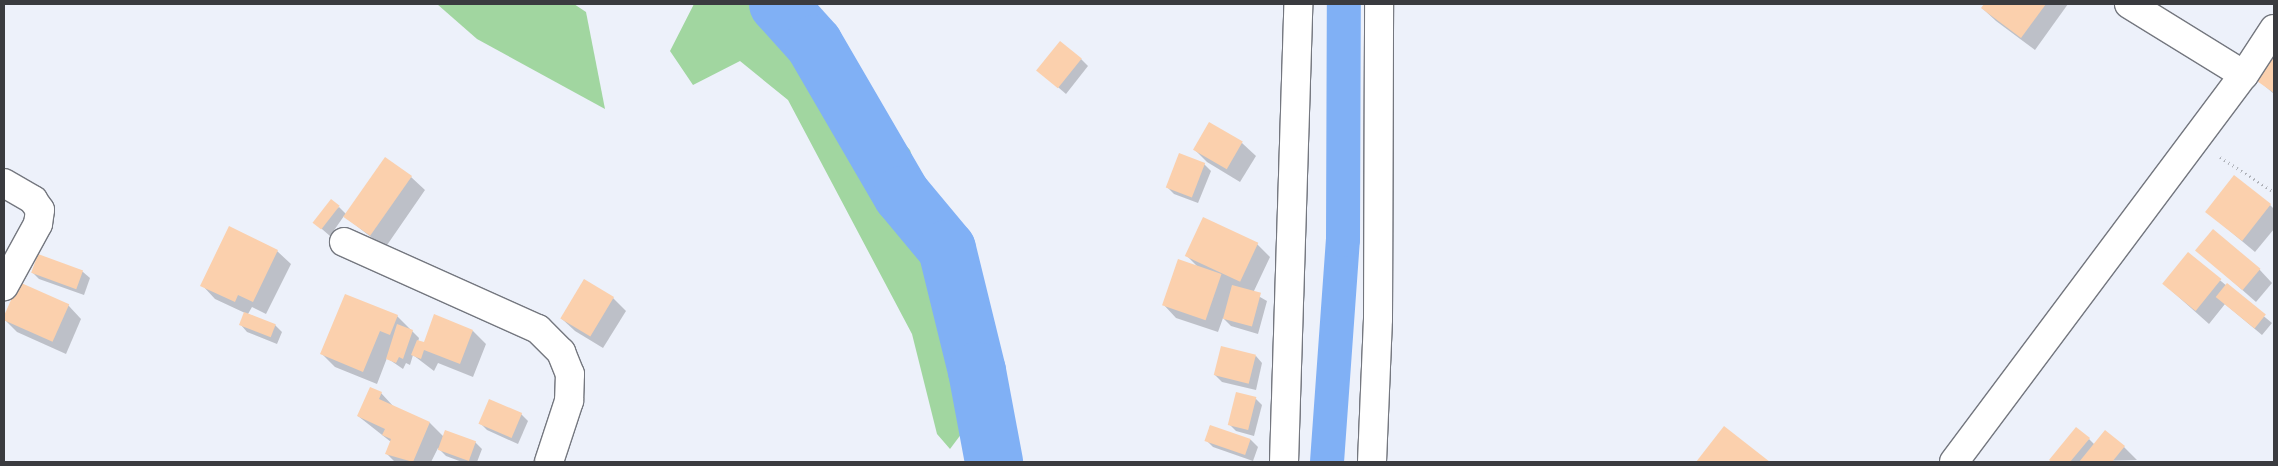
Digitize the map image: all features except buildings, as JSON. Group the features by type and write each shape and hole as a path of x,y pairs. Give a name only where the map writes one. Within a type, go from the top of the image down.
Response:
{"street":[{"path":"1284,462 1298,4"},
{"path":"1372,462 1378,319 1379,4"},
{"path":"2129,4 2244,75"},
{"path":"1954,462 2244,75 2274,29"},
{"path":"4,183 33,200 40,210 38,224 4,286"},
{"path":"344,242 538,329 561,352 570,374 569,401 549,462"}],"path":[{"path":"2194,140 2274,192"}],"green space":[{"path":"437,4 574,4 586,12 605,109 477,39"},
{"path":"694,4 761,4 833,64 910,150 935,229 974,417 950,449 937,434 912,334 788,100 740,61 693,85 670,51"}],"waterway":[{"path":"778,4 814,44 902,195 947,249 977,371 994,462"},
{"path":"1327,462 1343,240 1344,4"}]}
